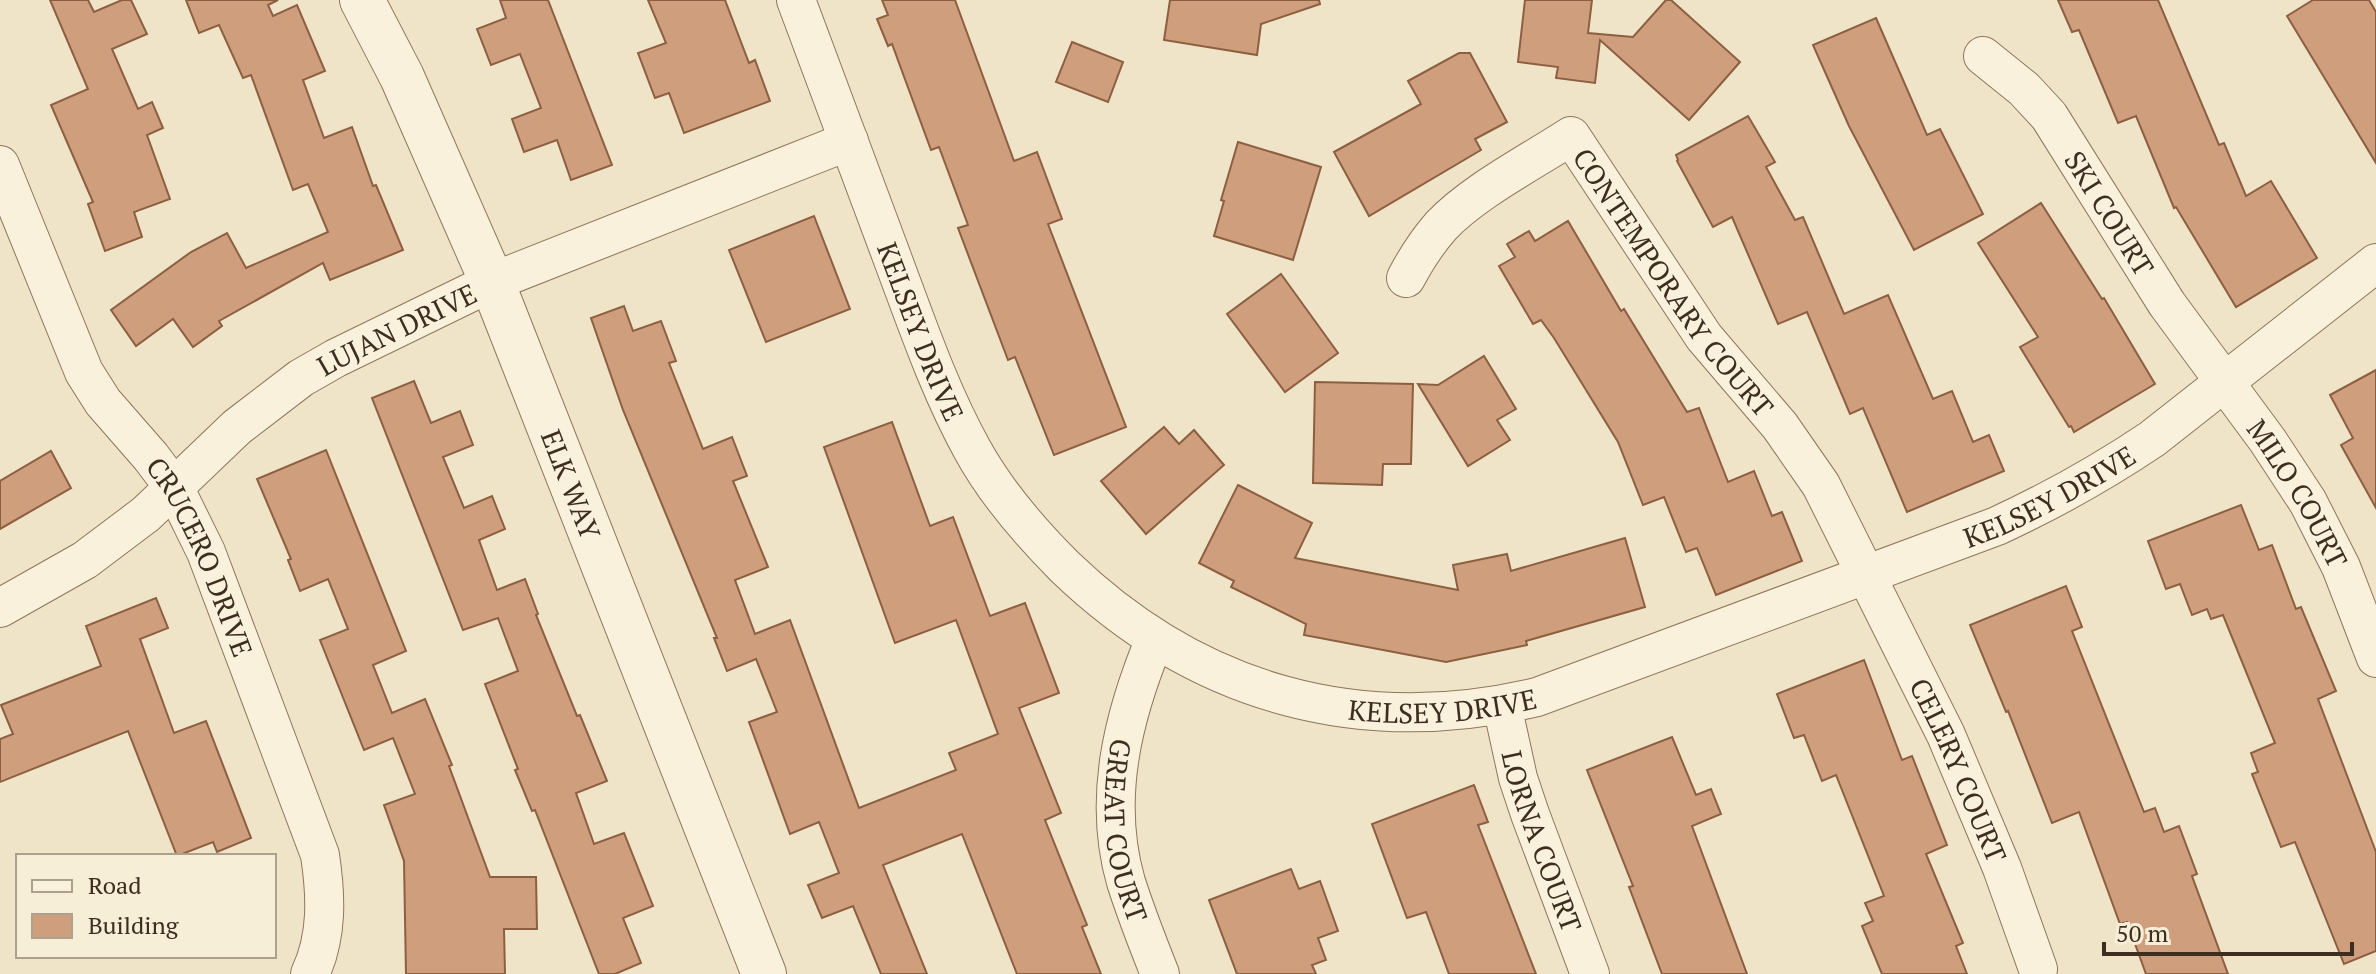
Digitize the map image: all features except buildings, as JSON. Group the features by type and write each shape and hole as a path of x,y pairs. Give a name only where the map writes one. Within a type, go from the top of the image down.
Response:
{"street":[{"name":"ELK WAY","path":"362,0 402,77 492,282 764,974"},
{"name":"KELSEY DRIVE","path":"796,0 939,380 992,481 1038,541 1093,594 1155,639 1222,674 1260,689 1340,708 1423,713 1502,705 1537,697 1997,526 2115,463 2225,383 2376,263"},
{"name":"SKI COURT","path":"1983,56 2024,89 2049,116 2167,304 2225,383"},
{"name":"CONTEMPORARY COURT","path":"1406,278 1419,254 1442,225 1469,203 1571,136 1704,337 1780,426 1821,485 1867,575"},
{"name":"LUJAN DRIVE","path":"0,608 85,560 146,514 237,427 301,378 492,282 849,141"},
{"name":"CRUCERO DRIVE","path":"0,165 84,372 103,402 175,489 206,552 320,855 325,891 323,928 310,974"},
{"name":"MILO COURT","path":"2225,383 2308,502 2341,567 2376,658"},
{"name":"CELERY COURT","path":"1867,575 1946,735 2002,868 2038,969"},
{"name":"GREAT COURT","path":"1155,639 1124,722 1115,801 1125,879 1160,974"},
{"name":"LORNA COURT","path":"1502,705 1518,778 1590,974"}]}
